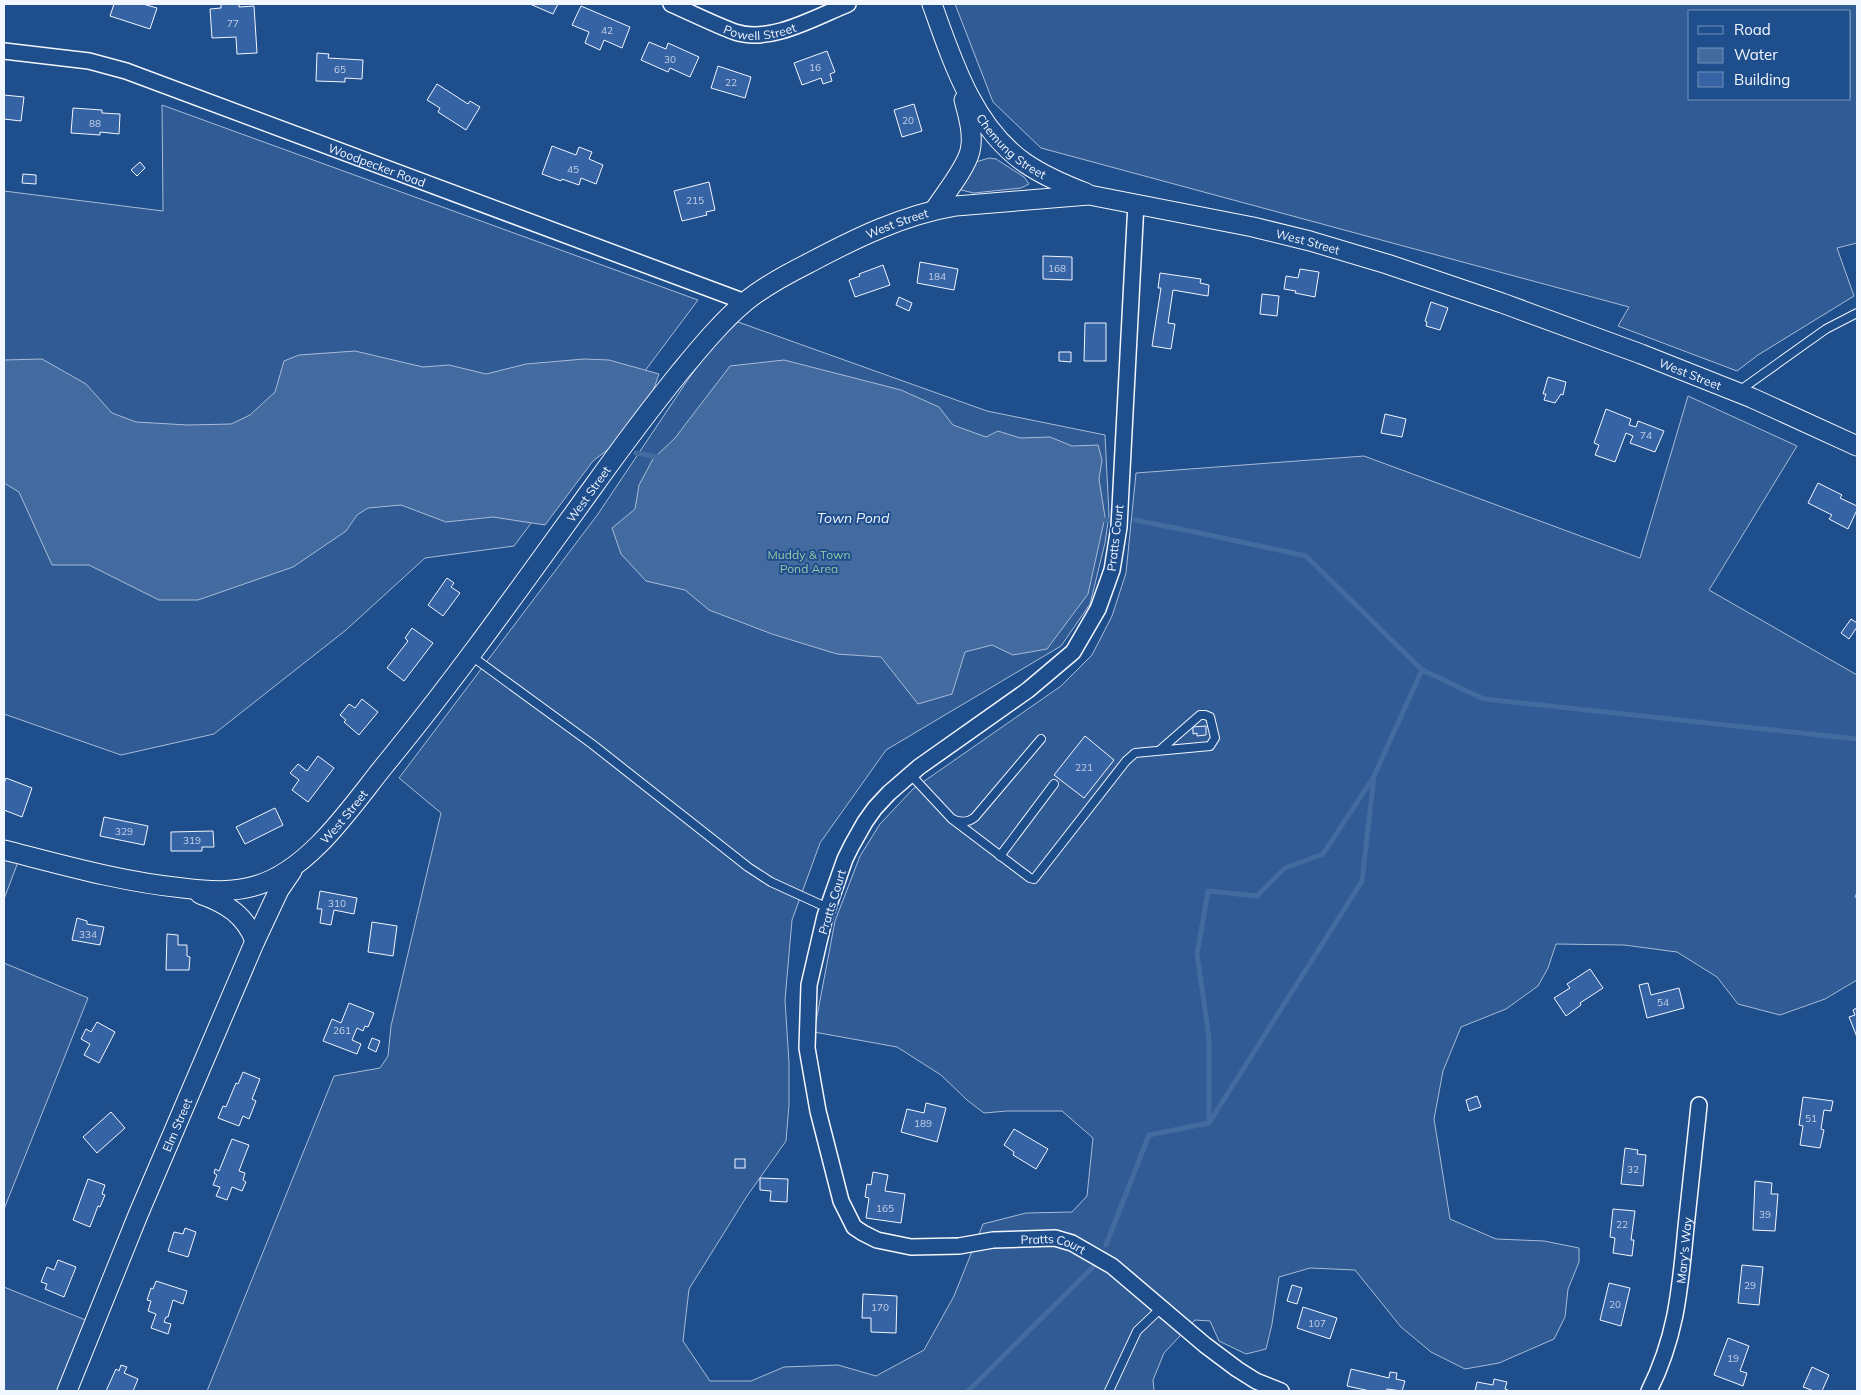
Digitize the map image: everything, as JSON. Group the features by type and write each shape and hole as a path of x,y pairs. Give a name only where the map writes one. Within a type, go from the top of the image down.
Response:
{"street":[{"name":"Powell Street","path":"671,4 736,33 762,34 776,33 848,4"},
{"name":"Chemung Street","path":"932,4 958,72 981,117 991,131 1024,162 1089,195"},
{"name":"Woodpecker Road","path":"4,50 89,60 126,71 745,302"},
{"name":"Chemung Street","path":"935,209 964,165 970,152 969,120 958,72"},
{"name":"West Street","path":"4,850 138,882 216,891 244,889 270,881 296,866 314,850 400,746 470,655 646,414 694,355 745,302 787,274 848,242 935,209 1089,195 1253,227 1349,252 1511,306 1642,354 1737,392 1857,446"},
{"name":"Pratts Court","path":"1136,204 1119,527 1112,570 1098,610 1073,652 1028,690 910,774 889,792 865,822 845,859 828,908 809,985 808,1048 818,1111 840,1201 854,1227 877,1240 911,1247 959,1246 993,1240 1055,1238 1072,1243 1112,1266 1237,1369 1256,1381 1280,1391"},
{"name":"Elm Street","path":"67,1391 138,1215 255,941 279,890 296,866"},
{"name":"West Street","path":"188,889 212,898 233,910 246,924 255,941"},
{"name":"Mary's Way","path":"1650,1391 1672,1334 1679,1298 1699,1105"}],"lane":[{"path":"1737,392 1826,329 1857,313"},
{"path":"470,655 592,744 748,867 771,882 828,908"},
{"path":"910,774 952,819 1030,878 1034,878 1126,761 1135,753 1210,746 1214,738 1210,717 1200,715 1160,750"},
{"path":"952,819 962,822 972,820 1041,739"},
{"path":"1000,856 1054,784"},
{"path":"1109,1391 1137,1331 1161,1308"}],"shaded area":[{"path":"955,4 1857,4 1857,243 1837,248 1854,296 1758,355 1737,371 1618,326 1629,307 1041,148 993,102"},
{"path":"162,105 698,300 514,546 425,558 346,630 214,734 121,755 4,714 4,191 163,211"},
{"path":"989,158 996,159 1024,177 1029,184 1021,188 974,193 961,190 960,188 976,162"},
{"path":"738,322 987,411 1105,435 1109,515 1105,543 1090,604 1061,646 886,750 820,843 792,920 785,1000 789,1063 789,1105 786,1141 747,1196 689,1289 683,1341 710,1381 751,1381 784,1367 838,1365 876,1376 924,1350 954,1296 983,1224 1026,1213 1072,1212 1087,1196 1093,1138 1062,1111 984,1113 967,1100 941,1075 897,1047 814,1032 835,921 860,856 880,824 913,789 1061,686 1092,655 1112,616 1126,573 1136,473 1364,456 1640,558 1688,396 1797,446 1709,590 1857,675 1857,892 1855,897 1857,898 1857,980 1825,999 1780,1015 1738,1004 1717,977 1677,952 1624,945 1556,944 1548,968 1538,986 1506,1009 1461,1027 1443,1071 1434,1119 1450,1219 1496,1239 1544,1241 1579,1248 1579,1262 1568,1289 1565,1317 1554,1339 1499,1363 1465,1369 1431,1352 1401,1327 1355,1270 1310,1268 1279,1277 1266,1349 1246,1354 1219,1341 1210,1321 1195,1320 1164,1353 1153,1380 1154,1391 207,1391 334,1076 380,1068 388,1056 391,1026 441,813 399,778 598,514 689,378 721,335"},
{"path":"4,858 18,862 4,899"},
{"path":"4,963 88,998 4,1209"},
{"path":"4,1287 88,1321 58,1391 4,1391"}],"water":[{"path":"355,351 423,367 449,365 486,374 526,364 584,359 609,360 659,374 653,391 619,441 593,461 545,525 493,517 446,522 401,505 368,508 357,515 346,531 293,567 198,600 159,600 89,565 52,565 19,492 4,483 4,360 42,359 86,384 112,413 136,422 188,425 231,424 250,415 275,392 284,361 299,355"},
{"name":"Town Pond","path":"784,360 901,390 939,407 953,425 986,437 998,431 1020,438 1050,437 1072,446 1098,445 1102,460 1099,479 1105,517 1088,594 1047,649 1013,655 992,645 965,652 952,694 918,704 881,657 837,654 772,634 709,610 685,590 646,581 621,554 612,528 635,509 639,485 653,459 675,438 730,366"}],"building":[{"path":"114,4 143,4 157,8 150,29 110,16"},
{"path":"221,4 239,4 239,7 254,6 257,53 237,54 236,37 212,38 210,9 221,8"},
{"path":"530,4 558,4 553,14"},
{"path":"581,6 630,27 622,48 604,40 600,50 585,43 589,32 572,25"},
{"path":"649,42 666,49 668,43 699,57 690,77 670,68 668,72 641,60"},
{"path":"827,51 835,72 830,74 832,81 823,84 821,78 802,85 794,63"},
{"path":"317,53 329,54 328,58 363,60 362,79 345,78 345,82 316,81"},
{"path":"718,66 751,77 745,98 711,88"},
{"path":"437,84 468,104 470,101 480,107 466,130 438,112 440,108 427,100"},
{"path":"4,95 24,97 21,121 4,119"},
{"path":"914,104 922,131 902,137 894,110"},
{"path":"73,108 102,110 102,113 120,114 119,134 100,132 100,135 71,133"},
{"path":"552,146 576,155 579,147 592,152 589,159 603,165 596,184 581,178 579,185 542,174"},
{"path":"140,162 145,168 137,176 131,170"},
{"path":"23,174 36,175 36,184 22,183"},
{"path":"709,182 715,210 706,212 707,215 682,221 674,191"},
{"path":"1043,256 1072,257 1072,280 1043,279"},
{"path":"920,262 958,269 954,290 917,283"},
{"path":"883,265 890,285 855,297 849,280"},
{"path":"1300,269 1319,272 1315,297 1284,289 1286,276 1298,278"},
{"path":"1160,273 1201,279 1200,283 1209,285 1208,296 1173,290 1168,323 1175,324 1171,349 1152,346 1161,288 1158,288"},
{"path":"1262,294 1279,296 1277,316 1260,314"},
{"path":"899,297 912,303 909,311 896,305"},
{"path":"1431,302 1448,308 1440,330 1426,326 1427,322 1425,321"},
{"path":"1085,323 1106,323 1106,361 1084,361"},
{"path":"1059,352 1071,352 1071,362 1059,361"},
{"path":"1548,377 1566,382 1563,395 1561,394 1555,403 1544,400 1546,394 1543,394"},
{"path":"1606,409 1631,419 1629,425 1636,427 1638,421 1664,431 1655,452 1630,443 1633,436 1626,433 1615,462 1595,455 1599,445 1594,443"},
{"path":"1385,414 1406,419 1402,437 1381,433"},
{"path":"1818,483 1842,495 1840,498 1857,506 1848,529 1829,519 1832,515 1808,503"},
{"path":"447,578 454,583 451,587 460,593 443,616 428,605"},
{"path":"1851,619 1857,623 1857,627 1849,639 1841,633"},
{"path":"412,628 433,643 404,681 387,668 408,641 405,638"},
{"path":"362,699 378,712 359,735 344,722 346,720 340,715 349,704 355,708"},
{"path":"1206,726 1206,735 1197,736 1197,733 1193,734 1193,727"},
{"path":"1085,736 1114,760 1084,798 1054,775"},
{"path":"318,756 334,768 308,802 292,790 299,780 290,773 298,764 307,771"},
{"path":"6,778 32,788 22,817 4,810 4,783"},
{"path":"275,808 283,825 245,844 236,827"},
{"path":"104,817 148,826 144,845 100,836"},
{"path":"213,831 214,847 202,847 202,851 171,851 171,832"},
{"path":"320,891 357,898 354,914 334,910 331,925 320,923 322,909 317,909"},
{"path":"77,918 87,921 87,924 104,927 100,945 72,940"},
{"path":"372,922 397,926 393,956 368,952"},
{"path":"167,934 178,935 178,945 187,945 187,956 190,957 189,970 166,970"},
{"path":"1590,969 1603,988 1580,1003 1581,1005 1566,1016 1554,998 1570,988 1567,984"},
{"path":"1648,983 1651,995 1679,988 1684,1008 1647,1018 1639,985"},
{"path":"349,1003 374,1013 368,1027 365,1026 363,1031 357,1028 352,1040 361,1044 357,1054 323,1041 332,1019 341,1023"},
{"path":"1857,1008 1857,1037 1849,1017 1855,1015 1853,1010"},
{"path":"97,1022 115,1032 99,1063 84,1055 90,1044 81,1039 86,1029 91,1032"},
{"path":"372,1038 380,1041 376,1052 368,1048"},
{"path":"243,1072 260,1079 252,1099 256,1101 249,1119 243,1116 239,1126 218,1118 223,1106 226,1107"},
{"path":"1477,1096 1481,1107 1469,1111 1466,1100"},
{"path":"1803,1097 1833,1101 1831,1111 1824,1110 1821,1129 1824,1130 1820,1148 1800,1145 1803,1126 1799,1125"},
{"path":"926,1103 946,1108 937,1142 901,1132 907,1109 924,1113"},
{"path":"111,1112 125,1128 97,1153 83,1137"},
{"path":"1014,1129 1048,1149 1036,1169 1013,1155 1014,1152 1004,1145"},
{"path":"232,1139 249,1145 239,1171 245,1173 243,1180 246,1182 242,1191 232,1187 227,1200 216,1196 220,1187 213,1185 217,1175 214,1173 215,1169 219,1171"},
{"path":"1625,1148 1638,1150 1637,1154 1646,1155 1643,1186 1621,1184"},
{"path":"735,1159 745,1159 745,1168 735,1168"},
{"path":"873,1172 888,1175 885,1191 905,1194 901,1223 866,1218 869,1198 865,1197 867,1184 871,1185"},
{"path":"760,1178 788,1179 787,1202 770,1201 771,1191 760,1190"},
{"path":"88,1179 105,1185 102,1194 105,1195 100,1207 98,1206 90,1227 73,1220"},
{"path":"1755,1181 1772,1183 1771,1194 1778,1194 1775,1231 1753,1230"},
{"path":"1613,1209 1635,1211 1631,1240 1634,1240 1632,1256 1613,1253 1615,1238 1610,1237"},
{"path":"185,1228 196,1232 188,1257 168,1251 174,1232 183,1234"},
{"path":"58,1260 76,1267 64,1297 45,1289 47,1284 41,1282 47,1267 54,1270"},
{"path":"1742,1265 1763,1267 1759,1305 1738,1303"},
{"path":"156,1281 187,1291 183,1304 173,1300 168,1317 166,1317 164,1322 171,1324 168,1334 151,1328 156,1314 148,1311 151,1301 147,1300 151,1288 153,1289"},
{"path":"1609,1283 1630,1288 1621,1326 1600,1320"},
{"path":"1292,1285 1302,1288 1297,1304 1287,1301"},
{"path":"863,1294 897,1296 896,1333 871,1332 871,1318 862,1318"},
{"path":"1303,1307 1337,1318 1330,1339 1297,1328"},
{"path":"1728,1338 1749,1346 1740,1371 1747,1373 1743,1386 1714,1375"},
{"path":"121,1365 127,1367 124,1373 138,1379 133,1391 106,1391 116,1369 119,1371"},
{"path":"1812,1367 1829,1375 1822,1391 1814,1391 1803,1387"},
{"path":"1351,1369 1389,1378 1390,1372 1397,1373 1396,1379 1405,1381 1402,1391 1387,1389 1386,1391 1370,1391 1347,1386"},
{"path":"1494,1379 1507,1382 1505,1389 1510,1391 1475,1391 1477,1382 1493,1385"}],"waterway":[{"path":"636,453 663,458"},
{"path":"1098,520 1110,520"},
{"path":"1135,520 1306,556 1422,670 1484,699 1857,739"},
{"path":"1106,1245 1149,1135 1209,1123 1362,881 1374,776 1422,670"},
{"path":"1209,1123 1209,1037 1197,954 1208,891 1257,896 1285,868 1323,854 1373,778"},
{"path":"968,1391 1094,1266"}],"park label":[{"name":"Muddy & Town Pond Area","path":"809,561"}]}
